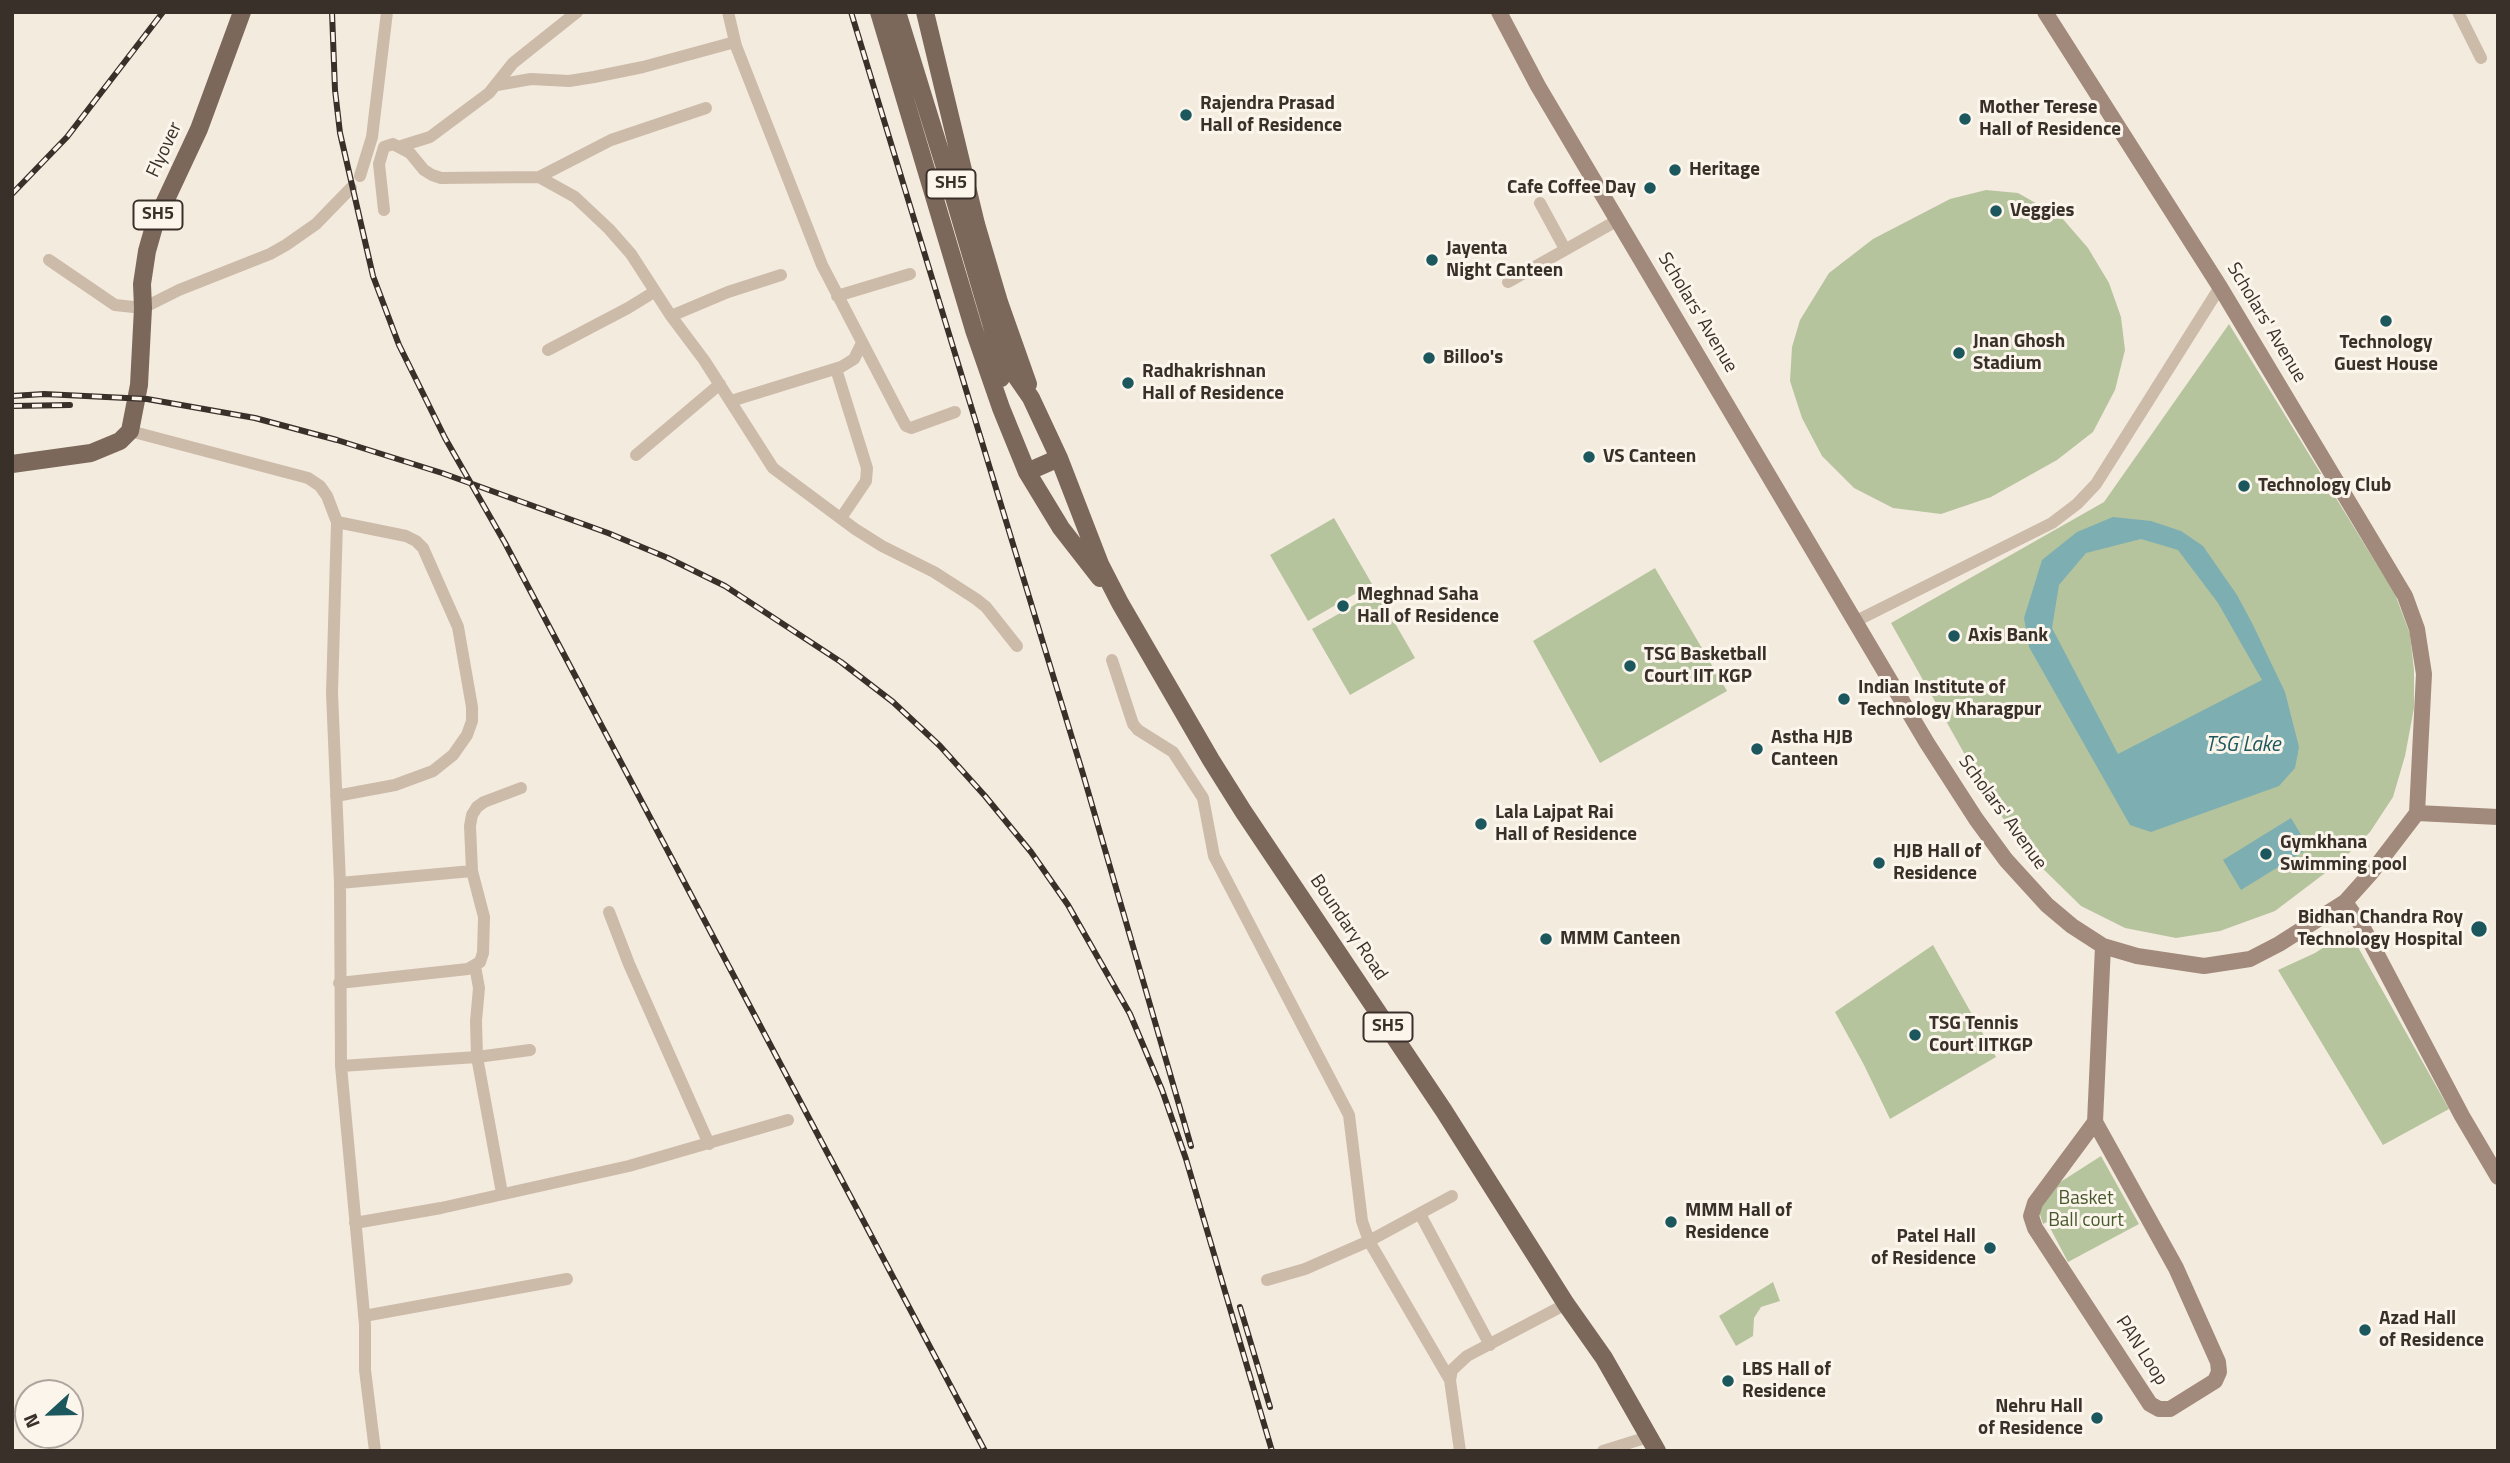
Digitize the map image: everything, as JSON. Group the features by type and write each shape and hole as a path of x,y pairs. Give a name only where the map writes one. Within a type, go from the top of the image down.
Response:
{"main road":[{"name":"Flyover","path":"143,308 142,284 155,223 198,129 242,12"},
{"name":"Boundary Road","path":"879,12 974,330 1027,472 1067,536 1120,603"},
{"name":"SH5","path":"897,12 1002,362 1013,372 1031,398"},
{"path":"925,12 976,224 999,302 1027,376 1031,398"},
{"name":"SH5","path":"130,431 138,385 143,308"},
{"path":"996,393 1002,362"},
{"name":"Boundary Road","path":"1031,398 1059,458 1100,564 1120,603 1243,811 1444,1111 1566,1304 1604,1358 1652,1444"},
{"path":"12,464 92,453 120,441 130,431"},
{"path":"1027,472 1059,458"}],"street":[{"path":"360,176 372,137 387,12"},
{"path":"401,146 435,134 497,85 513,63 577,12"},
{"path":"728,12 735,42 822,265 906,426 919,427 955,412"},
{"name":"Scholars' Avenue","path":"1499,12 1538,86 1927,743 2006,860 2047,905 2072,926 2103,946 2137,956 2204,966 2250,959 2345,902 2417,813 2424,674 2417,629 2405,596 2220,287 2045,12"},
{"path":"2458,12 2482,58"},
{"path":"497,85 542,78 569,81 594,78 735,42"},
{"path":"384,210 379,177 380,155 389,144 401,146 424,170 441,178 538,177 611,140 706,108"},
{"path":"538,177 575,197 631,254 654,292 720,384 768,462 841,519 882,546 934,572 976,599 986,607 1017,646"},
{"path":"49,260 114,305 143,308 286,245 316,224 351,188"},
{"path":"1540,203 1565,249"},
{"path":"1508,282 1618,220"},
{"path":"837,296 910,274"},
{"path":"671,316 728,292 781,275"},
{"path":"1856,621 2052,523 2077,504 2096,484 2220,287"},
{"path":"548,350 654,292"},
{"path":"731,401 836,369 854,359 862,343"},
{"path":"836,369 867,468 866,481 841,519"},
{"path":"636,454 720,384"},
{"path":"130,431 308,478 320,486 327,496 337,522 332,693 340,883 341,1066 375,1451"},
{"path":"336,796 395,785 433,771 453,755 467,735 472,722 472,707 457,627 423,548 406,536 337,522"},
{"path":"1112,660 1133,724 1173,752 1203,798 1214,856 1343,1102 1351,1128 1362,1221 1369,1241 1450,1380"},
{"path":"339,983 468,969 480,962 483,953 484,917 472,871 470,826 477,807 521,788"},
{"path":"2417,813 2498,817"},
{"path":"340,883 472,871"},
{"path":"2345,902 2362,926 2462,1116 2498,1177"},
{"path":"609,912 629,964 709,1144"},
{"path":"2095,1122 2103,946"},
{"path":"475,966 479,988 477,1057 502,1193"},
{"path":"341,1066 477,1057 530,1050"},
{"path":"355,1223 441,1208 629,1166 788,1120"},
{"name":"PAN Loop","path":"2095,1122 2176,1268 2218,1362 2219,1372 2215,1381 2170,1409 2159,1409 2150,1404 2035,1228 2031,1216 2035,1203 2095,1122"},
{"path":"1267,1280 1317,1265 1369,1241 1452,1196"},
{"path":"1420,1214 1490,1345"},
{"path":"364,1316 567,1279"},
{"path":"1461,1451 1450,1380 1452,1370 1458,1362 1566,1304"},
{"path":"1603,1451 1652,1444"},
{"path":"1466,1451 1472,1451"}],"green space":[{"name":"Jnan Ghosh Stadium","path":"1986,190 2018,193 2062,218 2088,248 2109,283 2121,317 2125,350 2115,390 2093,432 2057,460 1991,497 1941,514 1893,508 1854,488 1822,456 1802,418 1790,381 1792,347 1800,320 1829,273 1873,239 1950,199"},
{"path":"2229,324 2395,594 2410,634 2414,708 2405,756 2393,797 2370,832 2341,861 2275,911 2220,931 2176,938 2125,928 2081,906 2031,857 1992,803 1891,623 2104,502"},
{"path":"1334,518 1372,584 1308,621 1270,555"},
{"name":"TSG Basketball Court IIT KGP","path":"1655,568 1727,691 1600,763 1533,641"},
{"path":"1377,592 1415,658 1350,695 1312,629"},
{"path":"2349,931 2449,1109 2383,1145 2278,970 2315,953"},
{"name":"TSG Tennis Court IITKGP","path":"1933,945 1996,1057 1890,1119 1835,1012"},
{"name":"Basket Ball court","path":"2101,1156 2139,1224 2068,1262 2047,1222 2043,1224 2038,1208 2051,1188"},
{"path":"1773,1282 1780,1301 1761,1307 1754,1318 1753,1336 1736,1346 1719,1316"}],"water":[{"name":"TSG Lake","path":"2113,517 2151,521 2181,531 2203,546 2237,595 2285,692 2299,747 2295,768 2279,786 2151,832 2130,825 2029,647 2024,618 2042,560 2077,532","holes":["2141,539 2178,550 2218,603 2262,680 2118,754 2052,628 2059,585 2086,553"]},
{"name":"Gymkhana Swimming pool","path":"2291,818 2309,848 2241,890 2223,860"}],"railway":[{"path":"12,194 67,137 163,12"},
{"path":"332,12 335,90 340,133 373,276 399,345 445,438 505,543 985,1451"},
{"path":"851,12 1083,774 1191,1146"},
{"path":"12,396 44,394 147,399 255,418 442,473 608,533 725,586 841,662 893,702 940,746 1031,852 1068,905 1130,1014 1162,1090 1186,1159 1272,1451"},
{"path":"12,406 70,405"},
{"path":"1240,1307 1270,1407"}],"place":[{"name":"Rajendra Prasad Hall of Residence","path":"1186,115"},
{"name":"Mother Terese Hall of Residence","path":"1965,119"},
{"name":"Heritage","path":"1675,170"},
{"name":"Cafe Coffee Day","path":"1650,188"},
{"name":"Veggies","path":"1996,211"},
{"name":"Jayenta Night Canteen","path":"1432,260"},
{"name":"Technology Guest House","path":"2386,321"},
{"name":"Jnan Ghosh Stadium","path":"1959,353"},
{"name":"Billoo's","path":"1429,358"},
{"name":"Radhakrishnan Hall of Residence","path":"1128,383"},
{"name":"VS Canteen","path":"1589,457"},
{"name":"Technology Club","path":"2244,486"},
{"name":"Meghnad Saha Hall of Residence","path":"1343,606"},
{"name":"Axis Bank","path":"1954,636"},
{"name":"TSG Basketball Court IIT KGP","path":"1630,666"},
{"name":"Indian Institute of Technology Kharagpur","path":"1844,699"},
{"name":"Astha HJB Canteen","path":"1757,749"},
{"name":"Lala Lajpat Rai Hall of Residence","path":"1481,824"},
{"name":"Gymkhana Swimming pool","path":"2266,854"},
{"name":"HJB Hall of Residence","path":"1879,863"},
{"name":"Bidhan Chandra Roy Technology Hospital","path":"2479,929"},
{"name":"MMM Canteen","path":"1546,939"},
{"name":"TSG Tennis Court IITKGP","path":"1915,1035"},
{"name":"MMM Hall of Residence","path":"1671,1222"},
{"name":"Patel Hall of Residence","path":"1990,1248"},
{"name":"Azad Hall of Residence","path":"2365,1330"},
{"name":"LBS Hall of Residence","path":"1728,1381"},
{"name":"Nehru Hall of Residence","path":"2097,1418"}]}
